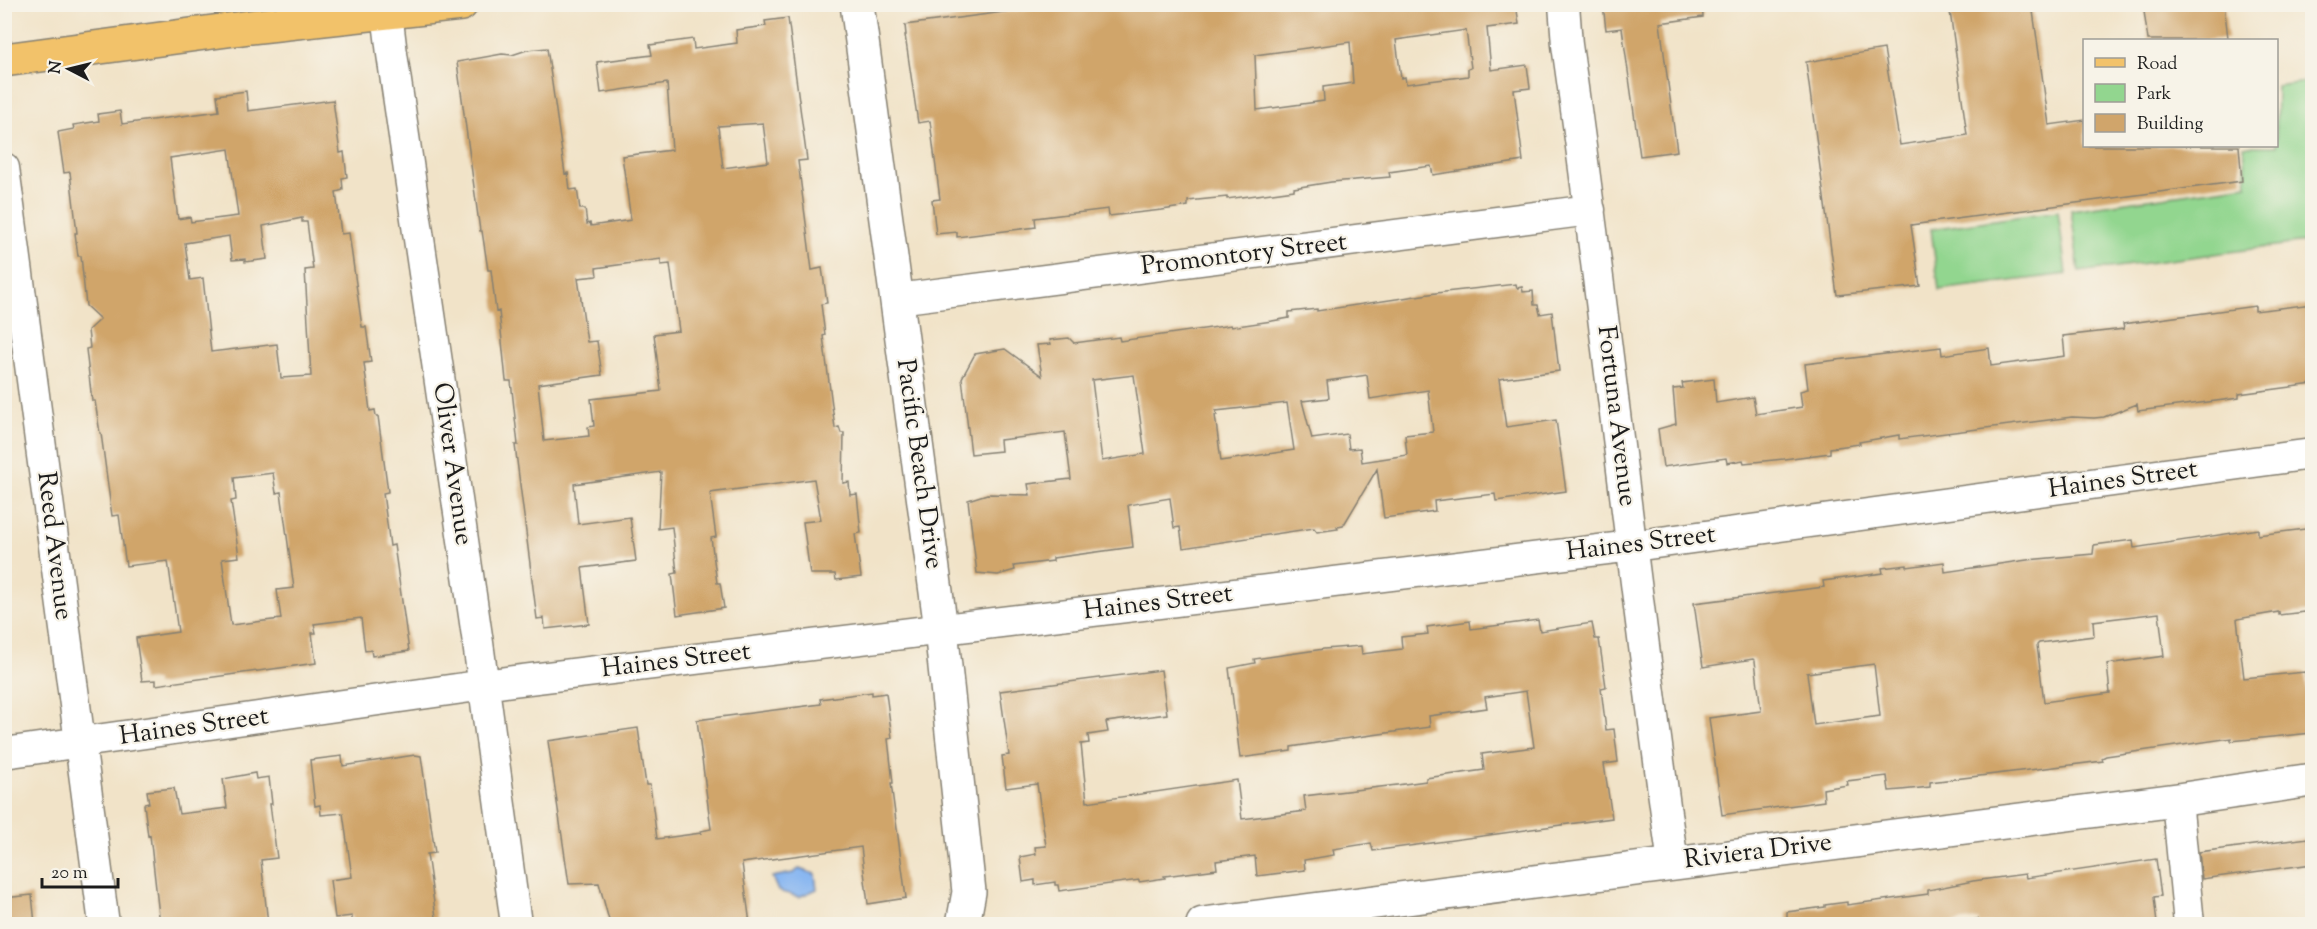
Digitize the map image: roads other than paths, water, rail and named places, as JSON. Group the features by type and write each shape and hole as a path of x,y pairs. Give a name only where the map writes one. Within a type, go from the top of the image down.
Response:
{"main road":[{"path":"4,60 387,8 461,4"}],"street":[{"name":"Pacific Beach Drive","path":"857,4 941,629 969,892 963,924"},
{"name":"Fortuna Avenue","path":"1564,4 1567,45 1673,863"},
{"name":"Oliver Avenue","path":"387,8 516,924"},
{"name":"Reed Avenue","path":"4,168 104,924"},
{"name":"Promontory Street","path":"897,299 1590,210"},
{"name":"Haines Street","path":"4,753 483,685 1632,546 2313,454"},
{"name":"Riviera Drive","path":"1203,924 2177,800 2313,780"},
{"path":"2177,800 2189,924"}],"water":[{"path":"799,869 815,874 817,889 799,897 778,891 772,877 793,873"}]}
